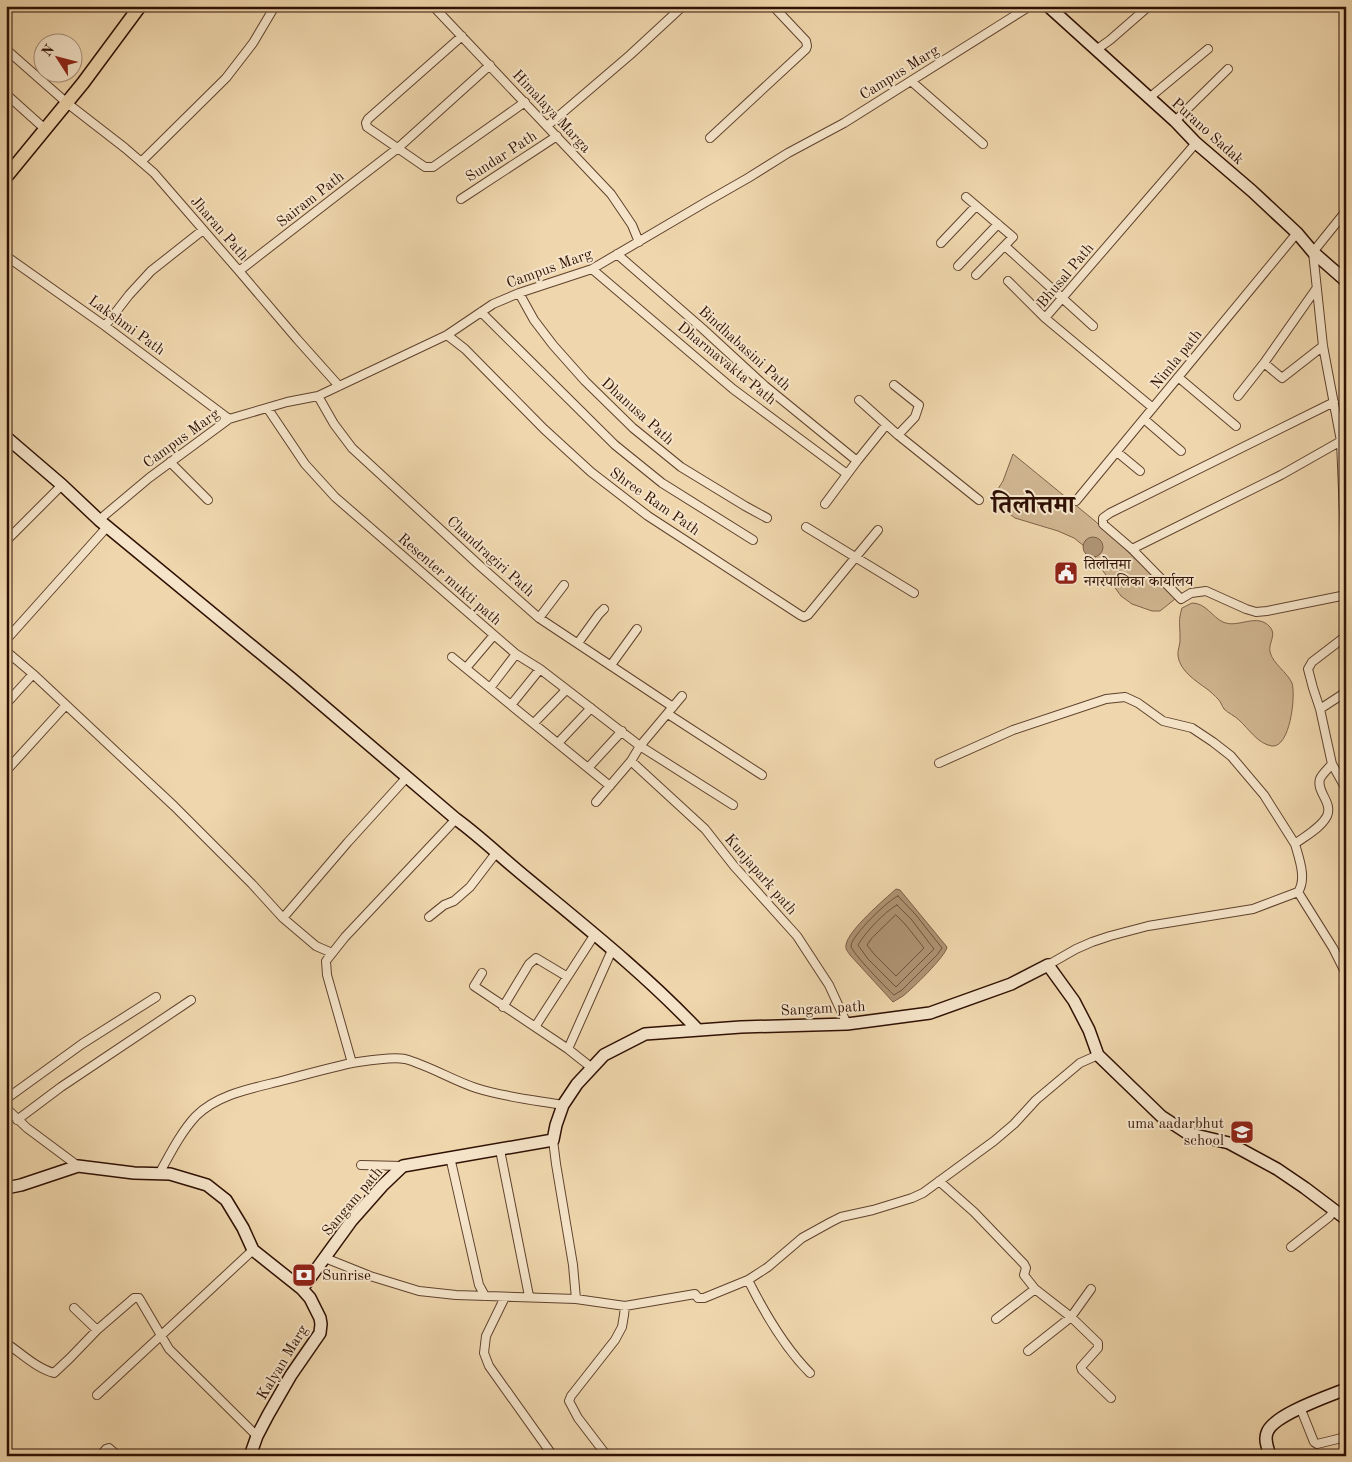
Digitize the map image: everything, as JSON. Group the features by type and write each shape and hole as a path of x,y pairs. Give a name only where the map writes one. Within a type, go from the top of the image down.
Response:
{"main road":[{"path":"6,177 67,103 140,6"}],"street":[{"path":"141,162 226,78 253,42 275,6"},
{"name":"Himalaya Marga","path":"433,6 611,194 632,225 639,242"},
{"path":"547,126 630,55 683,6"},
{"path":"710,138 806,49 806,41 774,6"},
{"name":"Campus Marg","path":"6,640 103,524 149,478 229,419 287,402 318,396 447,336 493,304 519,293 592,269 788,153 844,123 1030,6"},
{"name":"Purano Sadak","path":"1048,6 1175,121 1196,143 1252,191 1297,233 1313,252 1346,281"},
{"path":"1096,50 1149,6"},
{"path":"462,36 368,119 367,127 425,167 433,167 524,102"},
{"path":"1149,98 1208,49"},
{"name":"Jharan Path","path":"8,51 67,103 126,148 154,173 339,386"},
{"name":"Sairam Path","path":"240,271 398,148 490,66"},
{"path":"1175,121 1228,69"},
{"path":"911,81 983,144"},
{"path":"6,94 45,129"},
{"name":"Sundar Path","path":"461,198 557,136"},
{"name":"Bhusal Path","path":"1153,408 1044,318 1196,143"},
{"path":"966,197 1013,237 976,275"},
{"path":"941,243 976,206"},
{"path":"1346,211 1313,252 1323,346 1341,441 1346,562"},
{"path":"958,266 998,224"},
{"path":"105,326 151,271 203,230"},
{"name":"Nimla path","path":"1076,502 1297,233"},
{"path":"1005,246 1093,326"},
{"name":"Bindhabasini Path","path":"617,254 765,386 857,461"},
{"name":"Lakshmi Path","path":"6,256 105,326 229,419"},
{"name":"Dharmavakta Path","path":"592,269 733,389 847,474"},
{"path":"1008,281 1044,318"},
{"path":"1238,396 1264,363 1316,289"},
{"name":"Dhanusa Path","path":"519,293 534,320 553,345 585,381 633,428 681,466 767,518"},
{"path":"481,312 615,446 662,483 753,540"},
{"name":"Shree Ram Path","path":"447,336 465,349 544,429 591,472 648,516 804,617 808,615 878,530"},
{"path":"1264,363 1282,378 1323,346"},
{"path":"1178,377 1236,426"},
{"path":"894,385 919,405 915,417 898,435"},
{"name":"Chandragiri Path","path":"318,396 334,424 352,448 539,618 611,665 762,775"},
{"path":"859,400 898,435 979,500"},
{"path":"1334,402 1118,509 1103,518 1103,524 1132,549 1181,600 1191,593 1206,591 1256,612 1267,612 1346,595"},
{"name":"Resenter mukti path","path":"268,408 305,464 336,497 516,654 540,669 640,746 734,806"},
{"path":"1144,419 1181,451"},
{"path":"825,504 886,425"},
{"path":"6,438 62,485 103,524 263,655 635,968 698,1030"},
{"path":"1132,549 1281,475 1341,441"},
{"path":"1117,452 1140,471"},
{"path":"170,462 208,500"},
{"path":"6,541 62,485"},
{"path":"806,527 914,593"},
{"path":"539,618 564,585"},
{"path":"578,643 604,609"},
{"path":"611,665 637,629"},
{"path":"466,668 494,635"},
{"path":"1346,636 1309,665 1309,675 1320,709 1332,764 1346,788"},
{"path":"6,651 174,806 283,918 316,946 332,953"},
{"path":"490,688 516,654"},
{"path":"452,657 610,786"},
{"path":"511,705 540,669"},
{"path":"6,704 33,674"},
{"path":"534,724 566,690"},
{"path":"1320,709 1346,692"},
{"path":"596,802 682,696"},
{"path":"939,763 1013,730 1106,699 1125,697 1138,703 1163,721 1192,728 1231,756 1264,795 1295,844 1301,868 1302,883 1298,892 1253,909 1148,926 1101,939 1076,949 1048,965 1074,1000 1090,1030 1098,1055 1162,1116 1187,1133 1229,1143 1305,1188 1346,1219"},
{"path":"6,771 66,705"},
{"path":"558,743 591,708"},
{"path":"588,768 622,731"},
{"name":"Kunjapark path","path":"631,761 705,829 734,866 797,936 829,985 847,1024"},
{"path":"1295,844 1319,826 1328,815 1329,807 1319,784 1320,778 1332,764"},
{"path":"283,918 406,776"},
{"path":"352,1063 327,975 326,961 345,937 456,819"},
{"path":"429,917 444,905 454,901 470,887 496,853"},
{"path":"1298,892 1346,974"},
{"path":"535,1027 566,976 595,934"},
{"path":"568,1049 612,950"},
{"path":"504,1007 529,964 536,958 566,976"},
{"name":"Sangam path","path":"302,1289 352,1220 382,1186 403,1166 553,1140 563,1105 577,1084 604,1055 645,1034 847,1024 930,1013 1011,984 1048,965"},
{"path":"482,973 474,986 568,1049 592,1068"},
{"path":"6,1099 82,1044 156,997"},
{"path":"17,1120 61,1087 191,1000"},
{"path":"324,1258 370,1276 419,1291 485,1296 576,1299 625,1306 695,1294 698,1298 704,1298 748,1280 768,1267 802,1238 831,1222 923,1193 994,1141 1014,1124 1036,1100 1080,1063 1098,1055"},
{"path":"159,1174 197,1114 212,1104 246,1090 352,1063 371,1060 403,1059 485,1091 563,1105"},
{"path":"6,1108 38,1138 78,1166"},
{"path":"553,1140 573,1265 576,1299"},
{"path":"500,1150 529,1296"},
{"path":"450,1157 479,1285 485,1296"},
{"path":"361,1165 403,1166"},
{"path":"6,1188 78,1166"},
{"name":"Kalyan Marg","path":"78,1166 134,1173 170,1174 207,1185 226,1200 243,1228 253,1250 302,1289 310,1298 320,1318 320,1333 291,1375 257,1436 250,1456"},
{"path":"939,1181 974,1212 1024,1264 1026,1268 1024,1276 1035,1289 1098,1343 1098,1348 1081,1367 1111,1398"},
{"path":"1291,1247 1334,1211 1346,1206"},
{"path":"97,1394 253,1250"},
{"path":"748,1280 756,1297 785,1342 800,1363 810,1373"},
{"path":"996,1319 1035,1289"},
{"path":"1028,1351 1071,1318 1091,1289"},
{"path":"6,1343 54,1373 97,1330 136,1297 142,1302 160,1337 174,1355 257,1436"},
{"path":"505,1297 486,1336 484,1353 489,1366 553,1456"},
{"path":"604,1452 578,1418 569,1401 615,1340 622,1326 625,1306"},
{"path":"74,1308 97,1330"},
{"path":"1270,1456 1266,1443 1266,1434 1273,1424 1300,1407 1346,1389"},
{"path":"1300,1407 1314,1442 1317,1444 1346,1438"},
{"path":"100,1456 109,1448 118,1456"}],"shaded area":[{"path":"1013,454 1095,521 1154,576 1175,599 1160,611 1152,611 1132,604 1121,596 1093,557 1096,557 1089,539 1084,546 1074,538 1058,531 1015,518 991,500 1003,481"},
{"path":"1192,603 1201,605 1223,622 1235,624 1259,621 1265,623 1272,630 1273,636 1270,652 1274,660 1290,679 1293,690 1290,720 1283,739 1278,744 1267,745 1258,739 1224,709 1220,701 1189,675 1182,666 1178,654 1180,616 1182,608"}],"water":[{"path":"1093,537 1100,540 1103,547 1100,554 1093,557 1086,554 1083,547 1086,540"},
{"path":"896,889 900,890 947,947 935,965 921,980 893,1002 850,955 846,946 848,939 860,923"}],"place":[{"name":"तिलोत्तमा नगरपालिका कार्यालय","path":"1066,573"},
{"name":"uma aadarbhut school","path":"1242,1132"},
{"name":"Sunrise","path":"304,1275"}],"district":[{"name":"तिलोत्तमा","path":"1033,504"}]}
